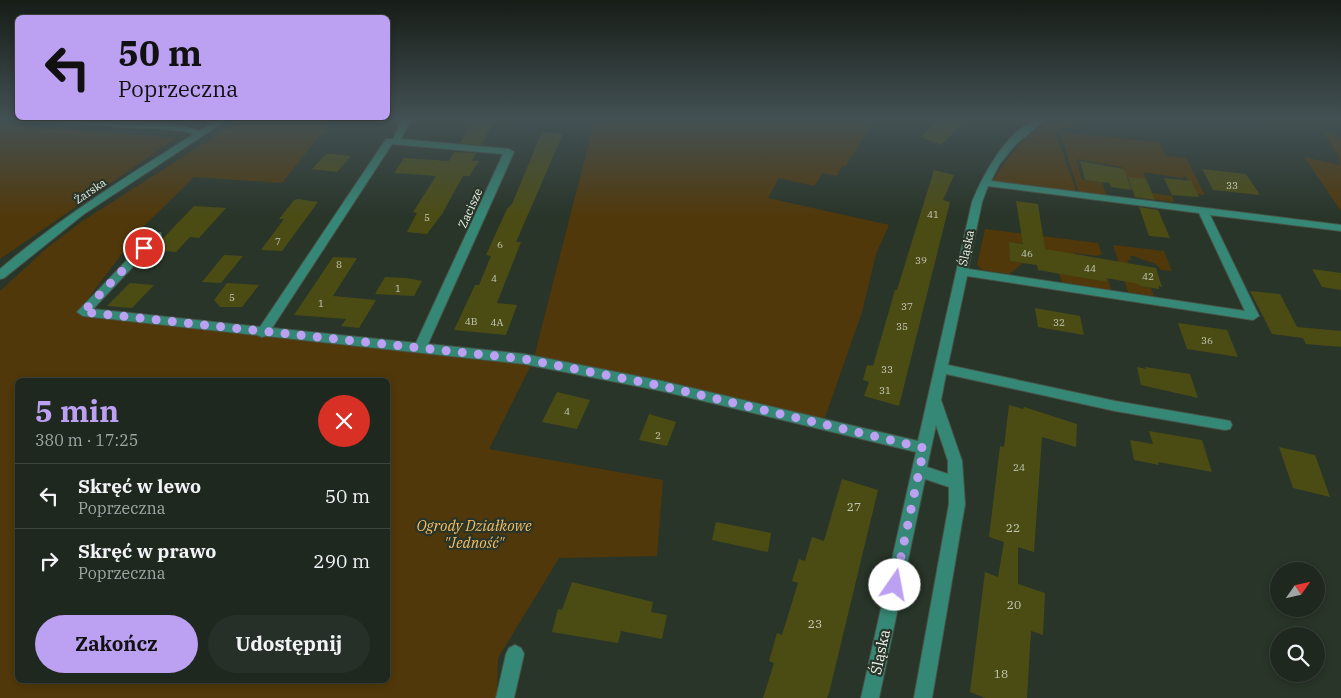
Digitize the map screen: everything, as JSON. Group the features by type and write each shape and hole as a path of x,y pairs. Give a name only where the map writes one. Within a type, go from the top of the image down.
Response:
{"street":[{"name":"Żarska","path":"0,275 65,224 174,152"},
{"path":"262,333 383,152"},
{"name":"Zacisze","path":"420,348 509,152 505,152"},
{"name":"Śląska","path":"870,698 935,401 971,224 984,183 1005,152"},
{"path":"984,183 1341,228"},
{"path":"961,272 1254,316 1204,212"},
{"path":"157,235 83,312 262,333 524,359 662,386 924,448"},
{"path":"941,368 1115,406 1225,425"},
{"name":"Śląska","path":"923,698 957,504 955,461 935,401"},
{"path":"919,471 957,483"},
{"path":"505,698 515,654"}],"green space":[{"path":"0,152 156,152 0,259"},
{"name":"Ogrody Działkowe \"Jedność\"","path":"191,152 307,152 282,183 194,177 139,231 77,313 533,361 489,449 663,480 657,556 559,558 498,658 497,698 0,698 0,291 47,248 81,222"},
{"path":"587,152 855,152 846,166 842,166 837,176 823,173 814,186 779,178 768,198 889,225 876,254 862,312 823,423 533,361"},
{"path":"1014,152 1062,152 1077,193 993,181"},
{"path":"1066,152 1164,152 1166,156 1186,158 1205,195 1197,194 1186,177 1182,176 1184,179 1143,172 1152,193 1172,196 1174,202 1151,198 1144,192 1136,180 1128,179 1122,167 1076,159 1082,180 1102,182 1107,197 1079,194"},
{"path":"1336,152 1341,152 1341,211 1304,157 1340,165 1339,157"},
{"path":"985,229 1098,243 1102,254 1097,256 1074,253 1078,277 1107,282 1106,277 1108,277 1111,290 1062,282 1058,272 1045,253 1044,246 1009,242 1010,261 1023,263 1009,274 983,270 977,265"},
{"path":"1113,245 1164,251 1172,271 1161,270 1156,264 1133,256 1130,256 1131,260 1127,260 1140,286 1151,288 1154,296 1128,292"}],"building":[{"path":"454,152 476,153 472,161 479,161 469,176 463,176 442,214 427,234 407,232 417,213 413,212 436,176 394,173 404,158 449,161"},
{"path":"534,152 555,152 516,242 521,242 497,303 517,305 506,335 454,330 475,285 479,285 491,256 486,255 507,209 512,204"},
{"path":"326,154 351,156 337,172 312,169"},
{"path":"1080,161 1124,169 1132,190 1111,187 1109,183 1085,180"},
{"path":"1202,169 1246,174 1260,195 1213,190"},
{"path":"934,170 954,175 943,200 950,202 899,406 864,396 869,382 863,380 867,365 873,366 895,290 897,290"},
{"path":"1128,177 1146,179 1155,200 1135,197"},
{"path":"1164,178 1191,181 1199,197 1172,195"},
{"path":"294,200 318,202 282,251 261,250 284,219 279,219"},
{"path":"1016,201 1038,204 1045,249 1156,268 1162,287 1159,286 1159,289 1140,286 1139,284 1106,278 1107,282 1038,270 1037,265 1010,261 1009,242 1023,244"},
{"path":"194,206 226,208 199,238 190,237 176,252 152,250"},
{"path":"1139,207 1158,210 1170,238 1149,236"},
{"path":"224,255 243,256 221,283 202,282"},
{"path":"333,257 357,258 333,296 376,300 359,328 341,326 346,319 294,315"},
{"path":"1312,269 1341,273 1341,290 1322,287"},
{"path":"385,277 422,281 414,296 375,294"},
{"path":"130,283 154,285 132,308 107,306"},
{"path":"227,283 259,285 242,307 220,307 214,300"},
{"path":"1250,291 1280,294 1297,327 1341,331 1341,347 1306,344 1303,338 1272,334"},
{"path":"1035,308 1080,316 1084,335 1038,327"},
{"path":"1178,323 1227,330 1238,357 1187,349"},
{"path":"1137,367 1190,374 1198,398 1141,385"},
{"path":"557,392 590,400 577,429 542,422"},
{"path":"1009,405 1023,409 1024,407 1077,424 1076,447 1042,437 1034,552 1018,547 1018,584 1045,593 1043,635 1031,631 1027,698 985,698 970,692 985,572 998,577 1004,542 989,537 1000,446 1004,447"},
{"path":"649,414 676,422 667,446 639,440"},
{"path":"1149,431 1202,440 1212,472 1158,462 1159,465 1134,460 1130,440 1153,444"},
{"path":"1279,447 1315,455 1330,497 1293,488"},
{"path":"842,479 878,490 829,693 827,698 763,698 774,663 769,661 777,633 782,635 798,583 792,581 799,559 805,561 812,537 824,541"},
{"path":"716,522 771,533 768,552 712,540"},
{"path":"572,582 653,602 651,612 667,615 662,639 621,631 618,643 552,632 558,609 562,610"}],"route":[{"path":"144,248 83,312 262,333 524,359 689,392 924,448 895,585"}]}
